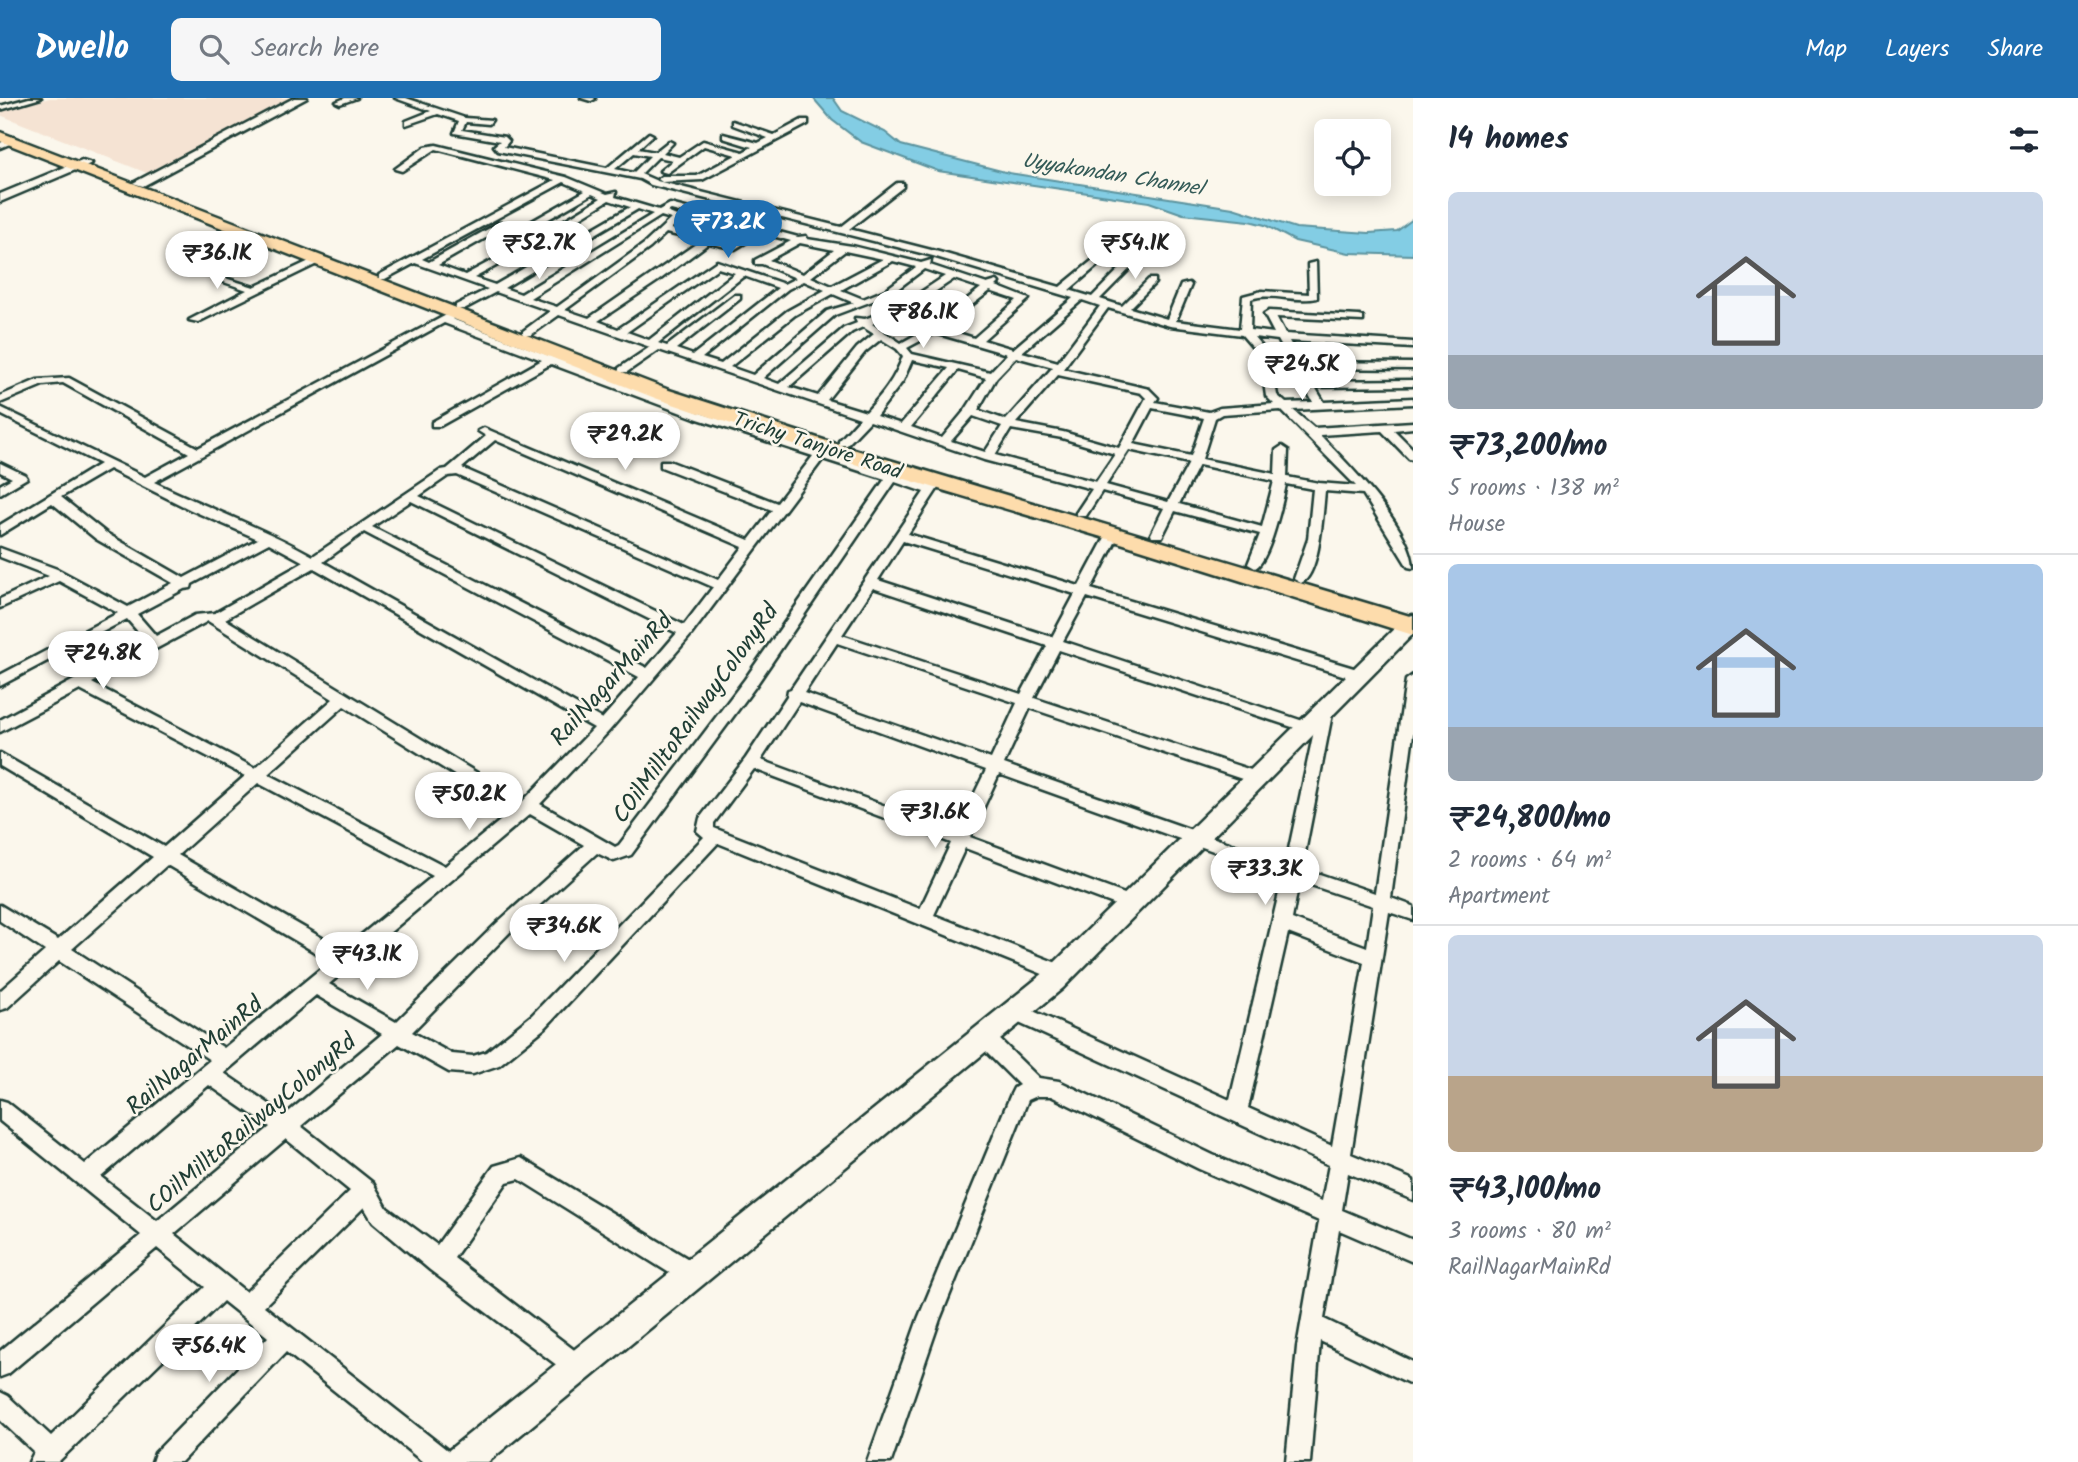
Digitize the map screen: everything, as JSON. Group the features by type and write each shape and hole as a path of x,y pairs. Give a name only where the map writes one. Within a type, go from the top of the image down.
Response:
{"highway":[{"name":"Trichy Tanjore Road","path":"3,137 139,183 382,277 453,313 527,333 623,370 843,443 1255,564 1412,622"},
{"name":"Trichy Tanjore Road","path":"82,165 662,394 934,486 1114,533 1412,622"}],"street":[{"path":"0,108 16,100 37,98"},
{"path":"139,183 302,98"},
{"path":"340,103 353,98"},
{"path":"399,98 464,121 489,122"},
{"path":"409,123 439,111"},
{"path":"464,121 459,133 502,139 505,141 499,146 501,149 638,176 654,183 780,217 936,254 1170,323 1282,337 1413,345"},
{"path":"638,176 695,179 805,122"},
{"path":"736,123 774,138"},
{"path":"610,169 649,135"},
{"path":"726,136 758,146"},
{"path":"638,176 669,143"},
{"path":"664,171 703,143 743,154"},
{"path":"399,169 428,149 436,147 564,180 606,197 677,218 647,246 527,333"},
{"path":"632,150 679,159"},
{"path":"0,198 82,165"},
{"path":"382,277 564,180 595,167"},
{"path":"504,203 550,176"},
{"path":"431,265 577,184"},
{"path":"523,230 601,184"},
{"path":"842,231 900,185"},
{"path":"466,278 548,234 618,191"},
{"path":"145,482 453,313 636,207"},
{"path":"524,298 670,207 800,240 924,266 1025,301 970,353 904,428"},
{"path":"620,332 717,264 735,246 780,217"},
{"path":"590,322 731,222"},
{"path":"659,347 741,272 820,226"},
{"path":"664,230 735,246"},
{"path":"988,457 1009,424 1058,368 1101,301 1152,241"},
{"path":"695,358 785,287 804,277 843,248"},
{"path":"1063,290 1108,252"},
{"path":"755,379 831,313 888,292 936,254"},
{"path":"723,368 791,313 890,259"},
{"path":"194,320 318,260"},
{"path":"415,260 659,347 988,457 1267,532"},
{"path":"762,260 863,303"},
{"path":"717,264 785,287"},
{"path":"1313,264 1314,296 1301,299 1260,294 1246,298 1245,332 1265,356 1272,396 1311,432 1367,491 1413,564"},
{"path":"905,351 1003,274"},
{"path":"782,387 848,330 907,306 953,275"},
{"path":"215,276 255,290"},
{"path":"1124,309 1152,281"},
{"path":"1170,323 1186,285"},
{"path":"944,442 971,411 992,376 1013,354 1082,295"},
{"path":"623,370 737,297"},
{"path":"843,308 905,351 1013,354 1145,391 1152,398 1149,404 1083,513"},
{"path":"453,313 548,361 699,416 892,478 934,486 793,694 751,762 706,822 705,831 714,837 1062,973"},
{"path":"1320,405 1269,314 1359,319"},
{"path":"933,329 970,353 992,376"},
{"path":"821,400 861,350 880,334"},
{"path":"796,343 825,351"},
{"path":"843,443 895,386 905,370 905,351"},
{"path":"436,424 548,361"},
{"path":"1297,365 1413,366"},
{"path":"0,400 41,382 65,380 198,453"},
{"path":"1307,384 1413,383"},
{"path":"1149,404 1210,416 1220,411 1413,401"},
{"path":"0,410 145,482 269,538 604,727"},
{"path":"971,411 1029,430 1196,460 1319,487 1367,491"},
{"path":"1157,534 1196,460 1210,416"},
{"path":"1311,432 1413,425"},
{"path":"1385,427 1413,456"},
{"path":"214,619 312,562 452,471 489,433 752,546"},
{"path":"1255,564 1267,532 1280,479 1283,450"},
{"name":"RailNagarMainRd","path":"86,1176 346,961 526,807 604,727 686,632 820,455"},
{"path":"0,531 109,464"},
{"path":"665,464 781,509"},
{"path":"0,467 21,478 0,490"},
{"path":"452,471 463,472 721,586"},
{"name":"COilMilltoRailwayColonyRd","path":"0,1366 156,1232 398,1033 504,927 596,844 614,854 625,850 750,683 892,478"},
{"path":"1301,579 1314,539 1319,487"},
{"path":"410,496 686,632"},
{"path":"53,497 101,536 186,585"},
{"path":"363,527 648,675"},
{"path":"924,918 1025,701 1114,533"},
{"path":"900,536 1362,676"},
{"path":"0,681 186,585 269,538"},
{"path":"0,552 60,576 129,613 155,643"},
{"path":"0,563 14,556"},
{"path":"0,604 60,576"},
{"path":"869,582 1055,643 1317,718"},
{"path":"0,727 200,618 210,616 343,699 526,807 596,844"},
{"path":"461,1462 1062,973 1362,676 1412,622"},
{"path":"832,636 1257,778"},
{"path":"1298,1462 1312,1325 1383,902 1413,680"},
{"path":"80,683 447,875"},
{"path":"793,694 1195,839 1413,913"},
{"path":"0,1002 343,699"},
{"path":"1237,1112 1282,923 1317,718"},
{"path":"0,759 346,961"},
{"path":"751,762 1132,904"},
{"path":"316,986 449,1063 473,1065 492,1059 539,1021 714,837"},
{"path":"0,912 226,1060"},
{"path":"1282,923 1374,958"},
{"path":"1015,1012 1340,1160 1413,1190"},
{"path":"984,1037 1035,1087"},
{"path":"209,1074 285,1126 366,1189 380,1215 578,1367"},
{"path":"879,1462 929,1319 1021,1094 1035,1087 1052,1087 1206,1162 1413,1251"},
{"path":"4,1119 86,1176 442,1462"},
{"path":"438,1262 501,1173 521,1168 692,1274"},
{"path":"248,1306 366,1189"},
{"path":"0,1404 46,1457 223,1286"},
{"path":"1312,1325 1413,1374"},
{"path":"164,1462 285,1336"}],"shaded area":[{"path":"50,98 297,98 147,173 0,115 0,112"}],"water":[{"path":"813,98 833,98 842,111 885,132 901,145 1009,173 1233,208 1296,228 1369,233 1397,231 1413,219 1413,255 1349,253 1295,241 1265,225 1249,221 1183,214 1149,202 938,171 861,142 832,120"}],"water label":[{"name":"Uyyakondan Channel","path":"1113,174"}]}
